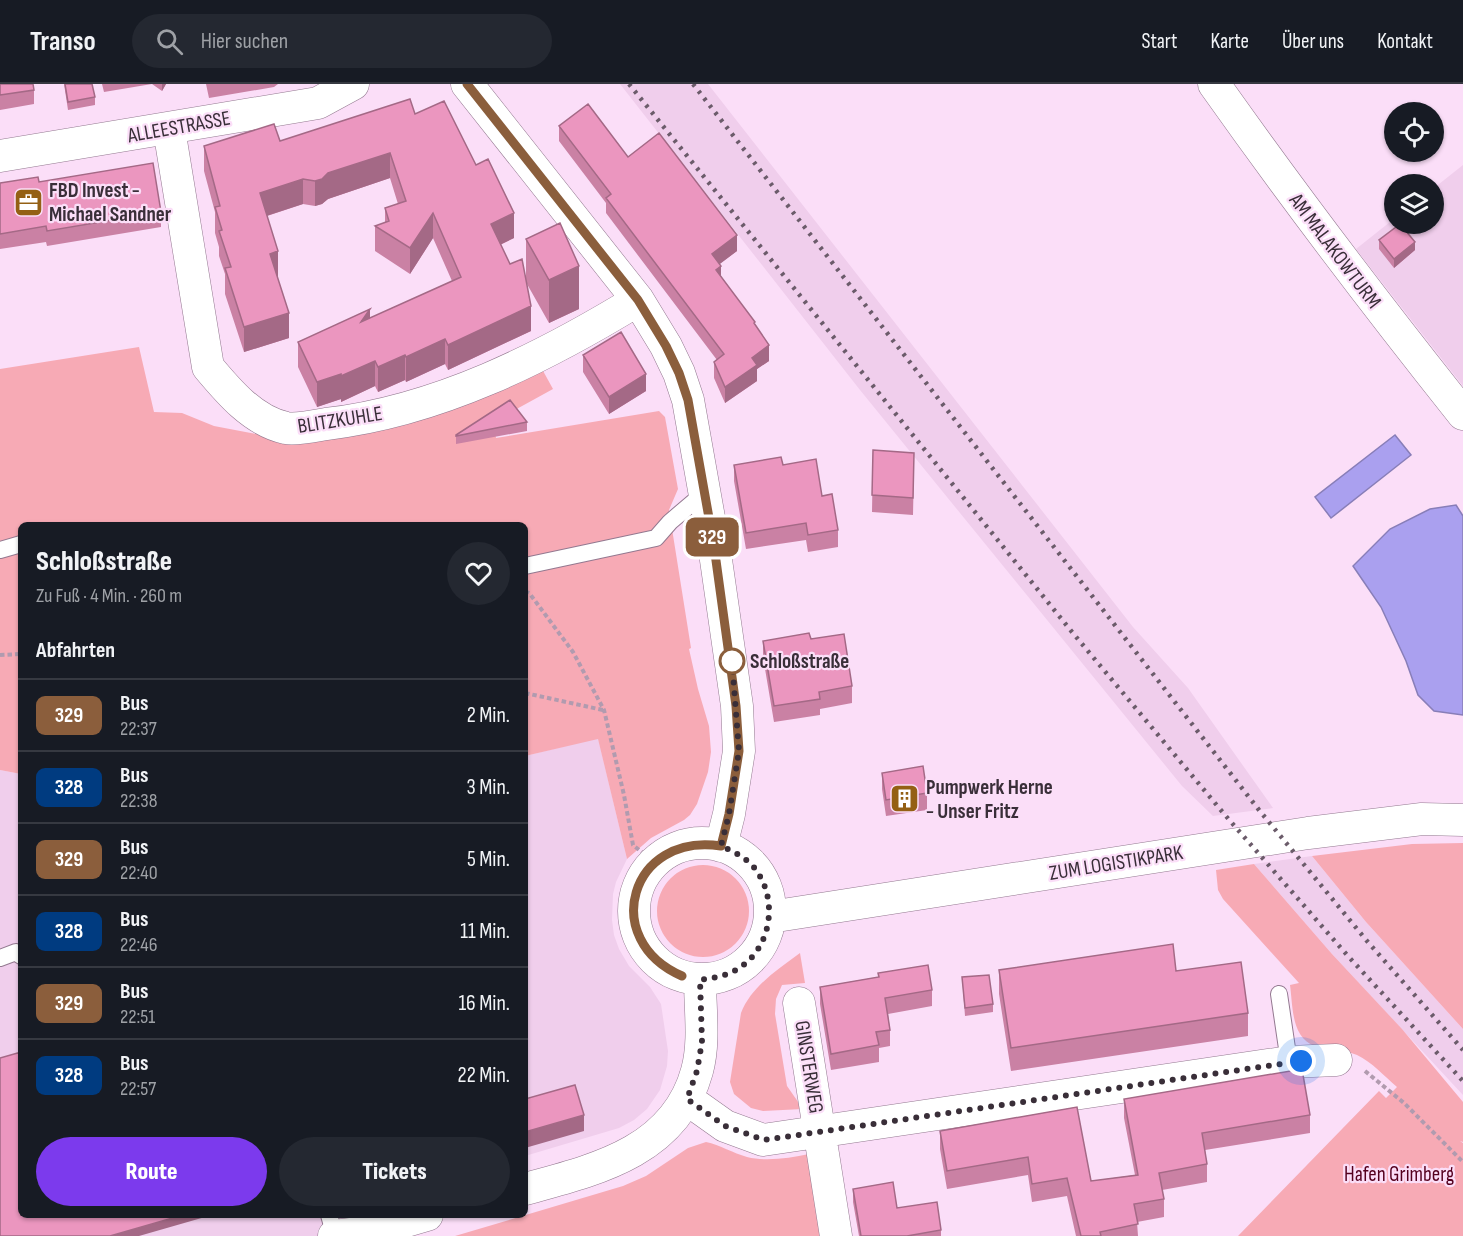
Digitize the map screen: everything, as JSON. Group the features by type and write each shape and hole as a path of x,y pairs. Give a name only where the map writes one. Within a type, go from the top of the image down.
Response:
{"street":[{"name":"ALLEESTRASSE","path":"0,156 318,103 353,84"},
{"path":"467,84 638,300 666,346 679,373 688,400 732,661 739,751 729,814 721,846"},
{"name":"AM MALAKOWTURM","path":"1214,84 1288,189 1463,414"},
{"name":"BLITZKUHLE","path":"169,129 208,367 230,393 258,416 286,428 354,421 432,400 514,367 587,331 638,300"},
{"name":"ZUM LOGISTIKPARK","path":"770,917 1308,833 1422,819 1463,820"},
{"path":"703,843 721,846 738,853 752,865 762,880 769,898 770,917 766,934 759,949 748,962 733,972 717,978 700,980 682,976 659,964 642,944 635,927 633,909 636,892 643,876 654,862 669,851 685,845 703,843"},
{"path":"528,1188 588,1172 627,1156 661,1132 687,1099 697,1071 702,1042 700,980"},
{"name":"GINSTERWEG","path":"799,1003 836,1236"},
{"name":"GINSTERWEG","path":"687,1099 725,1126 764,1140 1288,1062 1336,1060"},
{"path":"334,1236 368,1234 418,1218"}],"lane":[{"path":"528,565 656,538 670,522 704,493"},
{"path":"0,550 18,545"},
{"path":"0,958 16,952 18,954"},
{"path":"1279,994 1288,1062"},
{"path":"330,1218 334,1236"}],"path":[{"path":"528,593 573,652 603,710 624,795 633,845 654,862"},
{"path":"0,655 18,654"},
{"path":"528,694 603,710"},
{"path":"1385,1086 1463,1162"}],"shaded area":[{"path":"620,84 708,84 1133,627 1188,688 1273,808 1213,816 1182,786 860,390"},
{"path":"1463,165 1463,386 1356,249 1384,227 1384,234 1444,234 1444,180"},
{"path":"1395,435 1411,455 1331,518 1315,497"},
{"path":"1456,505 1463,516 1463,715 1434,711 1418,695 1406,661 1381,607 1353,566 1390,529 1430,509"},
{"path":"598,738 627,859 613,894 614,935 629,966 650,987 661,1004 668,1051 667,1066 660,1090 647,1109 634,1120 619,1128 528,1155 528,755"},
{"path":"0,770 18,773 18,1218 326,1218 332,1236 0,1236"},
{"path":"1312,856 1366,922 1463,1029 1463,1095 1332,954 1254,864"}],"green space":[{"path":"139,347 154,412 182,413 214,426 272,437 542,369 553,389 493,419 496,438 659,411 665,417 678,489 669,510 691,648 689,649 709,726 711,752 708,772 697,804 684,820 651,838 627,859 598,739 528,755 528,522 18,522 18,773 0,770 0,369"},
{"path":"1463,843 1463,1029 1366,922 1312,856 1412,844"},
{"name":"Hafen Grimberg","path":"1254,864 1332,954 1402,1029 1463,1102 1463,1142 1460,1141 1463,1143 1463,1236 1238,1236 1379,1091 1386,1098 1397,1087 1373,1065 1357,1055 1315,1046 1301,1036 1293,1011 1290,985 1299,983 1223,899 1218,890 1216,870"},
{"path":"703,865 721,869 735,879 745,893 749,911 745,929 735,943 721,953 703,957 685,953 671,943 661,929 657,911 661,893 671,879 685,869"},
{"path":"800,953 805,983 782,985 776,999 775,1014 787,1086 803,1109 763,1111 751,1108 734,1094 730,1082 741,1013 758,987"},
{"path":"706,1142 742,1155 762,1159 809,1154 826,1236 455,1236 515,1218 528,1218 528,1214 623,1186 646,1176 688,1148"}],"building":[{"path":"0,84 33,84 34,90 0,95"},
{"path":"65,84 92,84 95,97 68,102"},
{"path":"410,99 415,114 444,101 476,165 488,159 514,213 491,224 510,264 522,259 531,306 448,345 445,339 378,367 375,361 341,376 341,374 317,382 298,342 370,309 361,322 461,277 433,213 410,248 375,226 389,221 385,208 406,201 390,153 328,173 322,179 315,181 303,179 260,193 278,251 270,254 289,313 244,327 225,268 231,267 219,231 222,230 215,207 220,206 204,146 274,124 280,141"},
{"path":"588,104 628,157 659,133 737,235 712,254 721,266 716,270 755,322 769,345 752,358 757,365 725,387 714,362 724,354 606,198 611,194 559,126"},
{"path":"153,163 161,212 47,231 46,226 0,234 0,183 38,177 39,182"},
{"path":"560,223 579,266 549,280 526,239"},
{"path":"1387,234 1408,234 1415,242 1394,259 1379,240"},
{"path":"621,332 646,374 609,397 583,355"},
{"path":"510,400 527,422 456,436 456,435"},
{"path":"873,450 914,453 913,498 872,495"},
{"path":"781,457 783,465 816,459 822,496 832,494 838,530 808,535 806,523 746,533 734,465"},
{"path":"809,633 811,639 844,634 852,686 819,692 820,699 774,706 763,641"},
{"path":"923,766 927,793 886,800 882,773"},
{"path":"1173,944 1176,971 1241,962 1248,1013 1011,1048 999,970"},
{"path":"928,965 932,990 885,998 890,1030 876,1032 879,1045 831,1054 820,987 879,977 878,973"},
{"path":"989,975 993,1004 965,1008 962,977"},
{"path":"18,1053 18,1218 173,1218 110,1236 0,1236 0,1058"},
{"path":"1302,1069 1310,1115 1202,1133 1207,1164 1159,1173 1164,1199 1134,1204 1138,1224 1100,1232 1101,1236 1081,1236 1067,1178 1032,1184 1028,1157 947,1171 940,1131 1077,1107 1091,1181 1138,1175 1124,1099"},
{"path":"575,1085 584,1115 528,1131 528,1098"},
{"path":"893,1182 897,1208 937,1202 941,1230 907,1236 861,1236 853,1189"}],"railway":[{"path":"629,84 1072,632 1225,815 1347,955 1463,1081"},
{"path":"693,84 1259,810 1367,941 1463,1050"}],"bus line":[{"name":"329","path":"467,84 638,300 666,346 679,373 688,400 732,661 739,751 729,814 721,846 703,843 685,845 669,851 654,862 643,876 636,892 633,909 635,927 642,944 652,958 666,969 682,976"}],"place":[{"name":"FBD Invest - Michael Sandner","path":"28,202"},
{"name":"Schloßstraße","path":"732,661"},
{"name":"Pumpwerk Herne - Unser Fritz","path":"905,799"}],"route":[{"path":"732,661 739,751 729,814 721,846 738,853 752,865 762,880 769,898 770,917 759,949 748,962 733,972 717,978 700,980 702,1042 697,1071 687,1099 725,1126 764,1140 1301,1061"}]}
